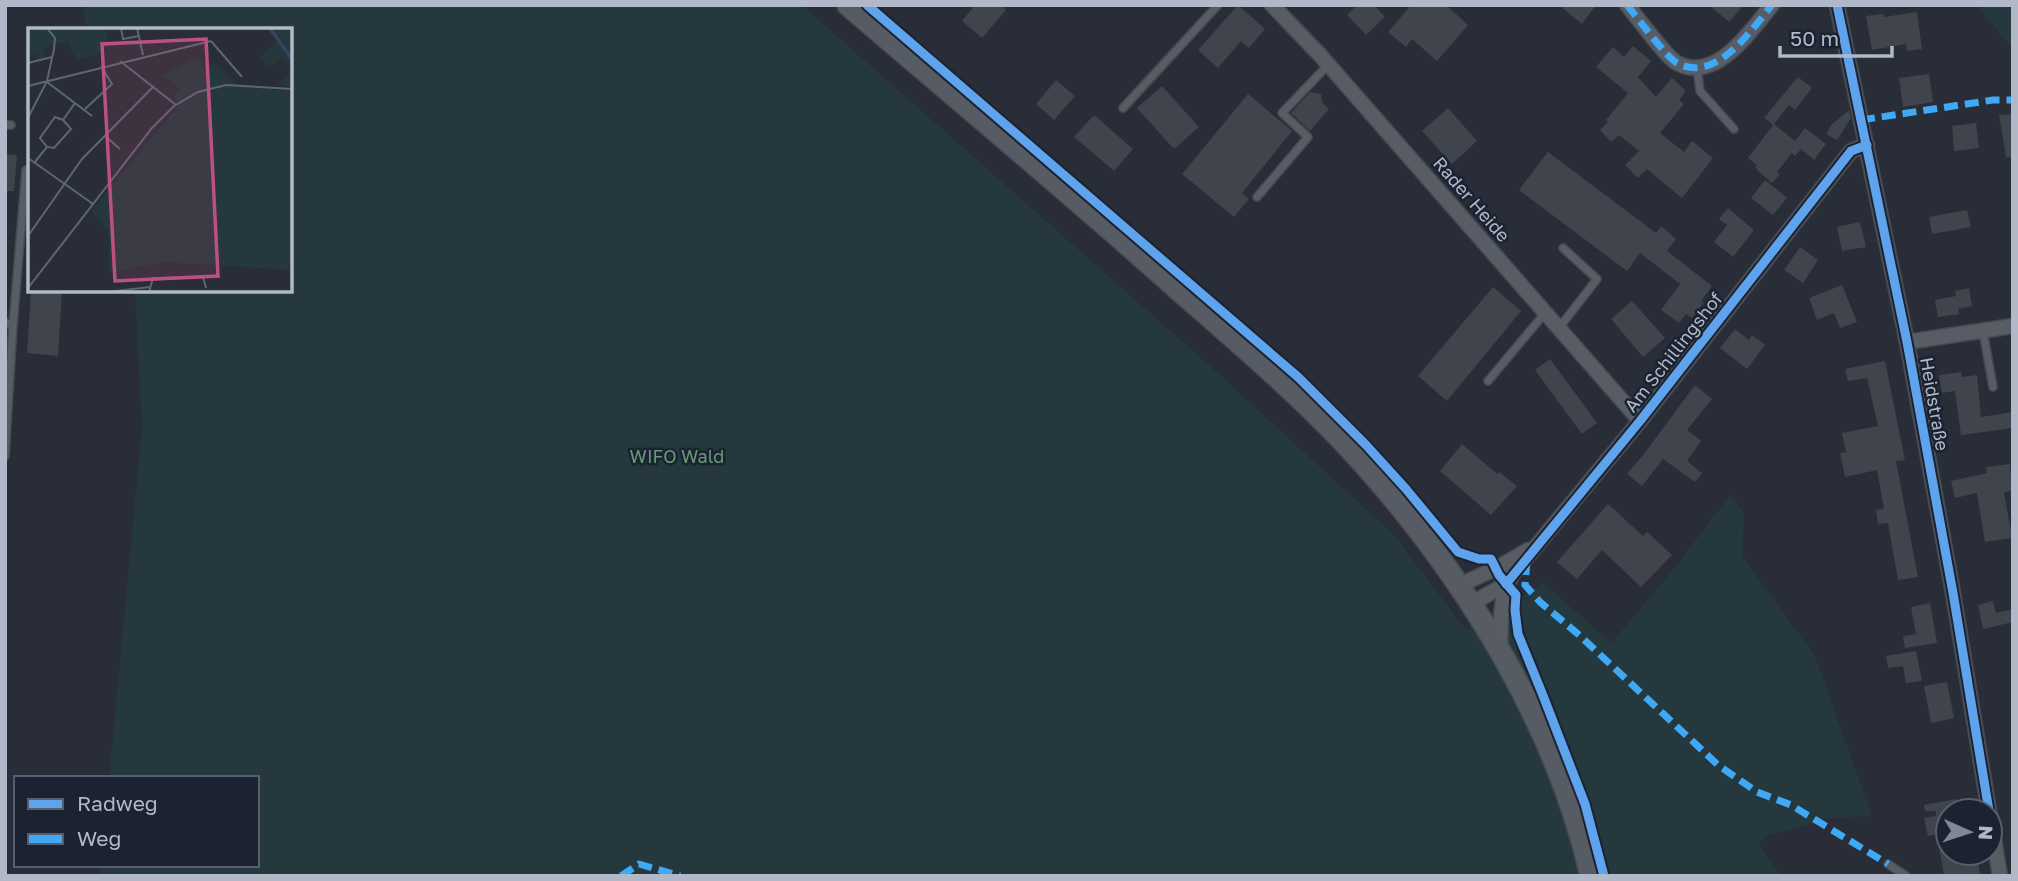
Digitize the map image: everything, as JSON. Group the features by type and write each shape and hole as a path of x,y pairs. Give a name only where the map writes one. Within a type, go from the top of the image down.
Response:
{"main road":[{"path":"848,5 1124,241 1286,385 1362,462 1416,524 1460,585 1540,727 1567,793 1591,876"}],"street":[{"name":"Rader Heide","path":"1272,5 1328,65 1640,421"},
{"path":"1627,5 1675,62 1692,68 1719,62 1738,45 1772,5"},
{"name":"Heidstraße","path":"1837,5 1907,342 1987,797"},
{"name":"Am Schillingshof","path":"1471,604 1506,584 1640,421 1851,151 1867,145"},
{"path":"1907,342 2013,326"},
{"name":"Am Schillingshof","path":"1460,585 1499,567 1538,544"},
{"path":"1500,653 1506,584"}],"lane":[{"path":"1123,108 1218,5"},
{"path":"1257,197 1308,137 1282,113 1328,65"},
{"path":"1697,67 1700,91 1734,129"},
{"path":"5,456 9,324 26,170"},
{"path":"1559,328 1597,279 1563,248"},
{"path":"1488,381 1545,313"},
{"path":"1983,331 1993,387"},
{"path":"1888,864 1906,876"}],"green space":[{"name":"WIFO Wald","path":"82,5 802,5 1210,366 1394,535 1466,630 1544,583 1611,643 1669,575 1730,495 1744,512 1743,557 1815,656 1872,816 1832,818 1771,834 1758,844 1781,876 100,876 101,867 259,867 259,776 109,776 142,427 135,292 292,292 292,28 87,28"},
{"path":"1976,5 2013,5 2013,49"}],"building":[{"path":"975,5 1000,5 1006,10 982,38 962,21"},
{"path":"1238,5 1265,29 1249,48 1241,41 1218,68 1198,50"},
{"path":"1357,5 1374,5 1385,17 1366,35 1347,15"},
{"path":"1411,5 1446,5 1468,25 1437,61 1412,39 1406,47 1388,32"},
{"path":"1559,5 1596,5 1582,24"},
{"path":"1709,5 1744,5 1729,22"},
{"path":"1917,12 1922,49 1907,51 1906,44 1872,50 1866,16 1883,14 1884,17"},
{"path":"1633,46 1651,61 1638,77 1656,97 1672,78 1686,91 1679,100 1684,104 1660,133 1684,152 1692,141 1713,158 1682,198 1647,169 1638,178 1625,165 1639,151 1619,135 1611,142 1600,130 1628,93 1596,67 1613,47 1624,57"},
{"path":"1929,74 1933,102 1903,107 1899,78"},
{"path":"1798,77 1812,88 1795,110 1789,105 1774,124 1795,141 1805,128 1826,144 1814,160 1801,149 1795,156 1792,153 1772,183 1748,158 1773,125 1764,118"},
{"path":"1056,80 1075,96 1054,120 1036,104"},
{"path":"1162,86 1199,127 1174,149 1137,108"},
{"path":"1310,92 1321,94 1322,102 1329,109 1310,131 1291,113"},
{"path":"1248,94 1292,131 1242,193 1249,199 1234,217 1182,174"},
{"path":"1448,108 1477,141 1452,164 1422,131"},
{"path":"1849,110 1851,118 1837,140 1826,134 1832,124"},
{"path":"2013,114 2013,157 2006,157 1999,115"},
{"path":"1094,115 1133,149 1114,171 1074,137"},
{"path":"1976,123 1979,148 1954,151 1952,126"},
{"path":"1548,152 1656,233 1661,226 1676,239 1667,251 1712,286 1692,318 1686,314 1679,323 1661,310 1680,284 1640,253 1627,271 1519,190"},
{"path":"5,154 17,155 14,191 5,191"},
{"path":"1765,180 1787,198 1773,215 1751,198"},
{"path":"1728,208 1754,230 1733,257 1714,242 1727,225 1719,219"},
{"path":"1967,210 1971,227 1932,234 1929,217"},
{"path":"1860,222 1866,247 1842,251 1837,227"},
{"path":"1800,247 1818,260 1803,283 1784,270"},
{"path":"1842,285 1857,322 1840,328 1834,313 1817,320 1809,298"},
{"path":"1493,287 1521,311 1447,401 1418,376"},
{"path":"1969,288 1972,306 1958,309 1959,314 1938,317 1935,300 1956,296 1955,291"},
{"path":"31,292 62,292 58,356 27,353"},
{"path":"1632,301 1665,338 1643,357 1611,319"},
{"path":"1735,329 1749,340 1752,335 1765,345 1747,369 1720,348"},
{"path":"1550,359 1597,423 1582,434 1535,370"},
{"path":"1885,361 1905,460 1896,461 1918,577 1898,580 1888,523 1878,524 1876,510 1884,509 1877,470 1845,477 1840,453 1846,452 1842,433 1878,426 1867,378 1848,381 1845,369"},
{"path":"1961,372 1962,377 1977,375 1981,417 2013,412 2013,428 1961,435 1955,391 1942,393 1939,375"},
{"path":"1695,385 1712,399 1687,430 1701,441 1687,461 1702,473 1695,482 1663,459 1642,486 1627,474"},
{"path":"1462,444 1497,474 1499,472 1517,486 1491,515 1440,471"},
{"path":"2010,464 2013,491 2004,492 2012,538 1985,542 1977,493 1955,498 1951,481 1987,473 1986,467"},
{"path":"1608,504 1643,536 1647,532 1672,555 1641,587 1602,550 1577,579 1557,562"},
{"path":"1993,601 1996,613 2013,609 2013,622 1983,629 1978,605"},
{"path":"1930,603 1937,643 1905,648 1903,636 1916,634 1911,607"},
{"path":"1916,651 1922,681 1906,683 1903,666 1888,668 1886,656"},
{"path":"1947,682 1954,718 1931,723 1924,686"},
{"path":"1934,803 1934,811 1925,811 1924,805"},
{"path":"1934,816 1934,835 1928,836 1924,818"},
{"path":"1942,867 1979,867 1980,876 1944,876"}],"marked path":[{"path":"1627,5 1672,60 1691,68 1705,66 1731,51 1772,5"},
{"path":"1861,120 1993,100 2013,100"},
{"path":"1527,561 1525,585 1540,602 1718,765 1757,792 1791,805 1888,864"},
{"path":"621,876 639,864 680,876"}],"cycle path":[{"path":"867,5 1298,377 1366,445 1458,552 1479,559 1491,559 1499,575 1516,595 1518,634 1585,804 1604,876"},
{"path":"1837,5 1907,342 1987,797"},
{"path":"1506,584 1640,421 1851,151 1867,145"}]}
